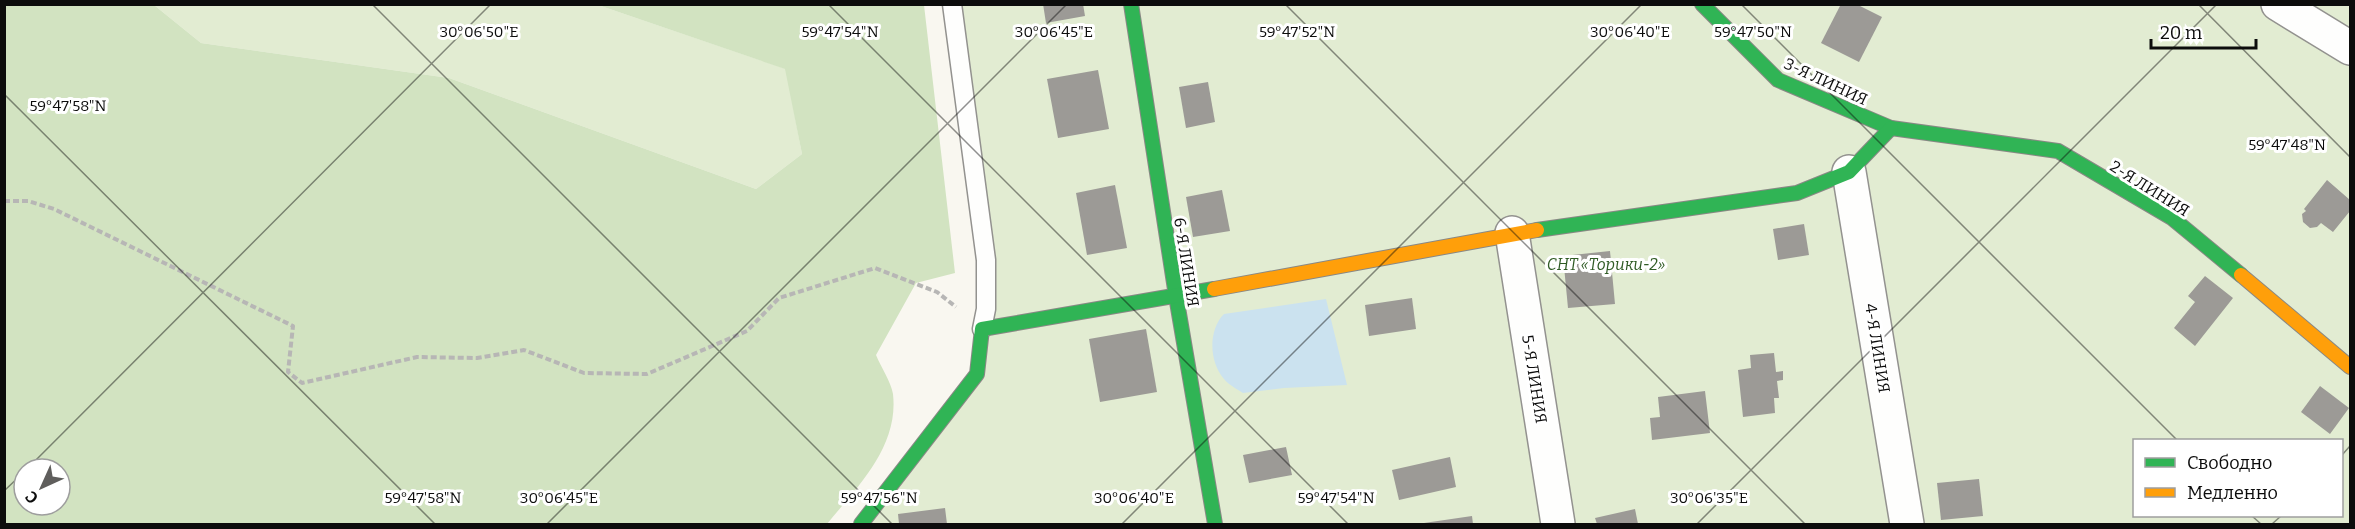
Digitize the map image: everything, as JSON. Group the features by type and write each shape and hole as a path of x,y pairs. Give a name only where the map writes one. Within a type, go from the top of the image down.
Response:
{"street":[{"name":"6-Я ЛИНИЯ","path":"1131,4 1176,296 1215,525"},
{"name":"3-Я ЛИНИЯ","path":"1702,4 1778,80 1891,128"},
{"path":"2278,4 2350,48"},
{"path":"861,525 977,374 982,329 1176,296 1512,233 1797,193 1849,172 1891,128"},
{"name":"2-Я ЛИНИЯ","path":"1891,128 2058,151 2172,218 2350,367"},
{"name":"4-Я ЛИНИЯ","path":"1849,172 1908,525"},
{"name":"5-Я ЛИНИЯ","path":"1512,233 1558,525"}],"lane":[{"path":"951,4 986,260 986,309 982,329"}],"path":[{"path":"4,201 28,201 54,209 293,326 288,372 302,383 417,357 477,358 524,350 584,373 647,374 747,331 779,298 874,268 937,292 982,329"}],"green space":[{"path":"4,5 154,5 201,43 449,78 756,189 802,154 785,69 598,5 924,5 955,273 916,283 876,355 893,394 893,413 889,431 874,465 827,524 5,524"},
{"path":"154,5 598,5 786,69 802,154 756,189 449,78 201,43"},
{"name":"СНТ «Торики-2»","path":"952,5 2350,5 2350,524 861,524 977,374 986,309"}],"water":[{"path":"1326,299 1347,385 1284,388 1243,393 1224,379 1215,364 1212,346 1215,329 1224,314"}],"building":[{"path":"1043,4 1083,4 1085,16 1046,23"},
{"path":"1841,4 1856,4 1882,17 1859,62 1821,43"},
{"path":"1098,70 1109,129 1058,138 1047,79"},
{"path":"1208,82 1215,122 1186,128 1179,87"},
{"path":"2327,180 2350,200 2350,211 2333,232 2321,223 2317,227 2310,228 2303,222 2302,214"},
{"path":"1115,185 1127,248 1087,255 1076,193"},
{"path":"1222,190 1230,231 1193,237 1186,197"},
{"path":"1804,224 1809,255 1778,260 1773,229"},
{"path":"1610,251 1615,304 1568,308 1563,256"},
{"path":"2205,276 2233,298 2195,346 2174,328 2195,302 2188,296"},
{"path":"1412,298 1416,329 1369,336 1365,305"},
{"path":"1146,329 1157,392 1100,402 1089,339"},
{"path":"1774,353 1776,372 1783,371 1783,380 1777,381 1779,398 1774,398 1775,413 1743,417 1738,370 1751,368 1750,355"},
{"path":"2320,386 2349,408 2330,434 2301,412"},
{"path":"1705,391 1710,433 1652,440 1650,418 1660,417 1658,397"},
{"path":"1286,447 1292,475 1249,483 1243,455"},
{"path":"1450,457 1456,487 1399,500 1392,470"},
{"path":"1979,479 1983,516 1941,520 1937,483"},
{"path":"945,508 947,524 899,524 898,514"},
{"path":"1635,509 1638,524 1597,524 1595,518"},
{"path":"1472,516 1473,524 1424,524 1424,523"}],"traffic: fast":[{"path":"1131,4 1176,296 1215,524"},
{"path":"1702,4 1778,80 1891,128 2058,151 2172,218 2241,275"},
{"path":"1537,230 1797,193 1849,172 1891,128"},
{"path":"861,524 977,374 982,329 1214,289"}],"traffic: slow":[{"path":"1214,289 1537,230"},
{"path":"2241,275 2350,367"}]}
